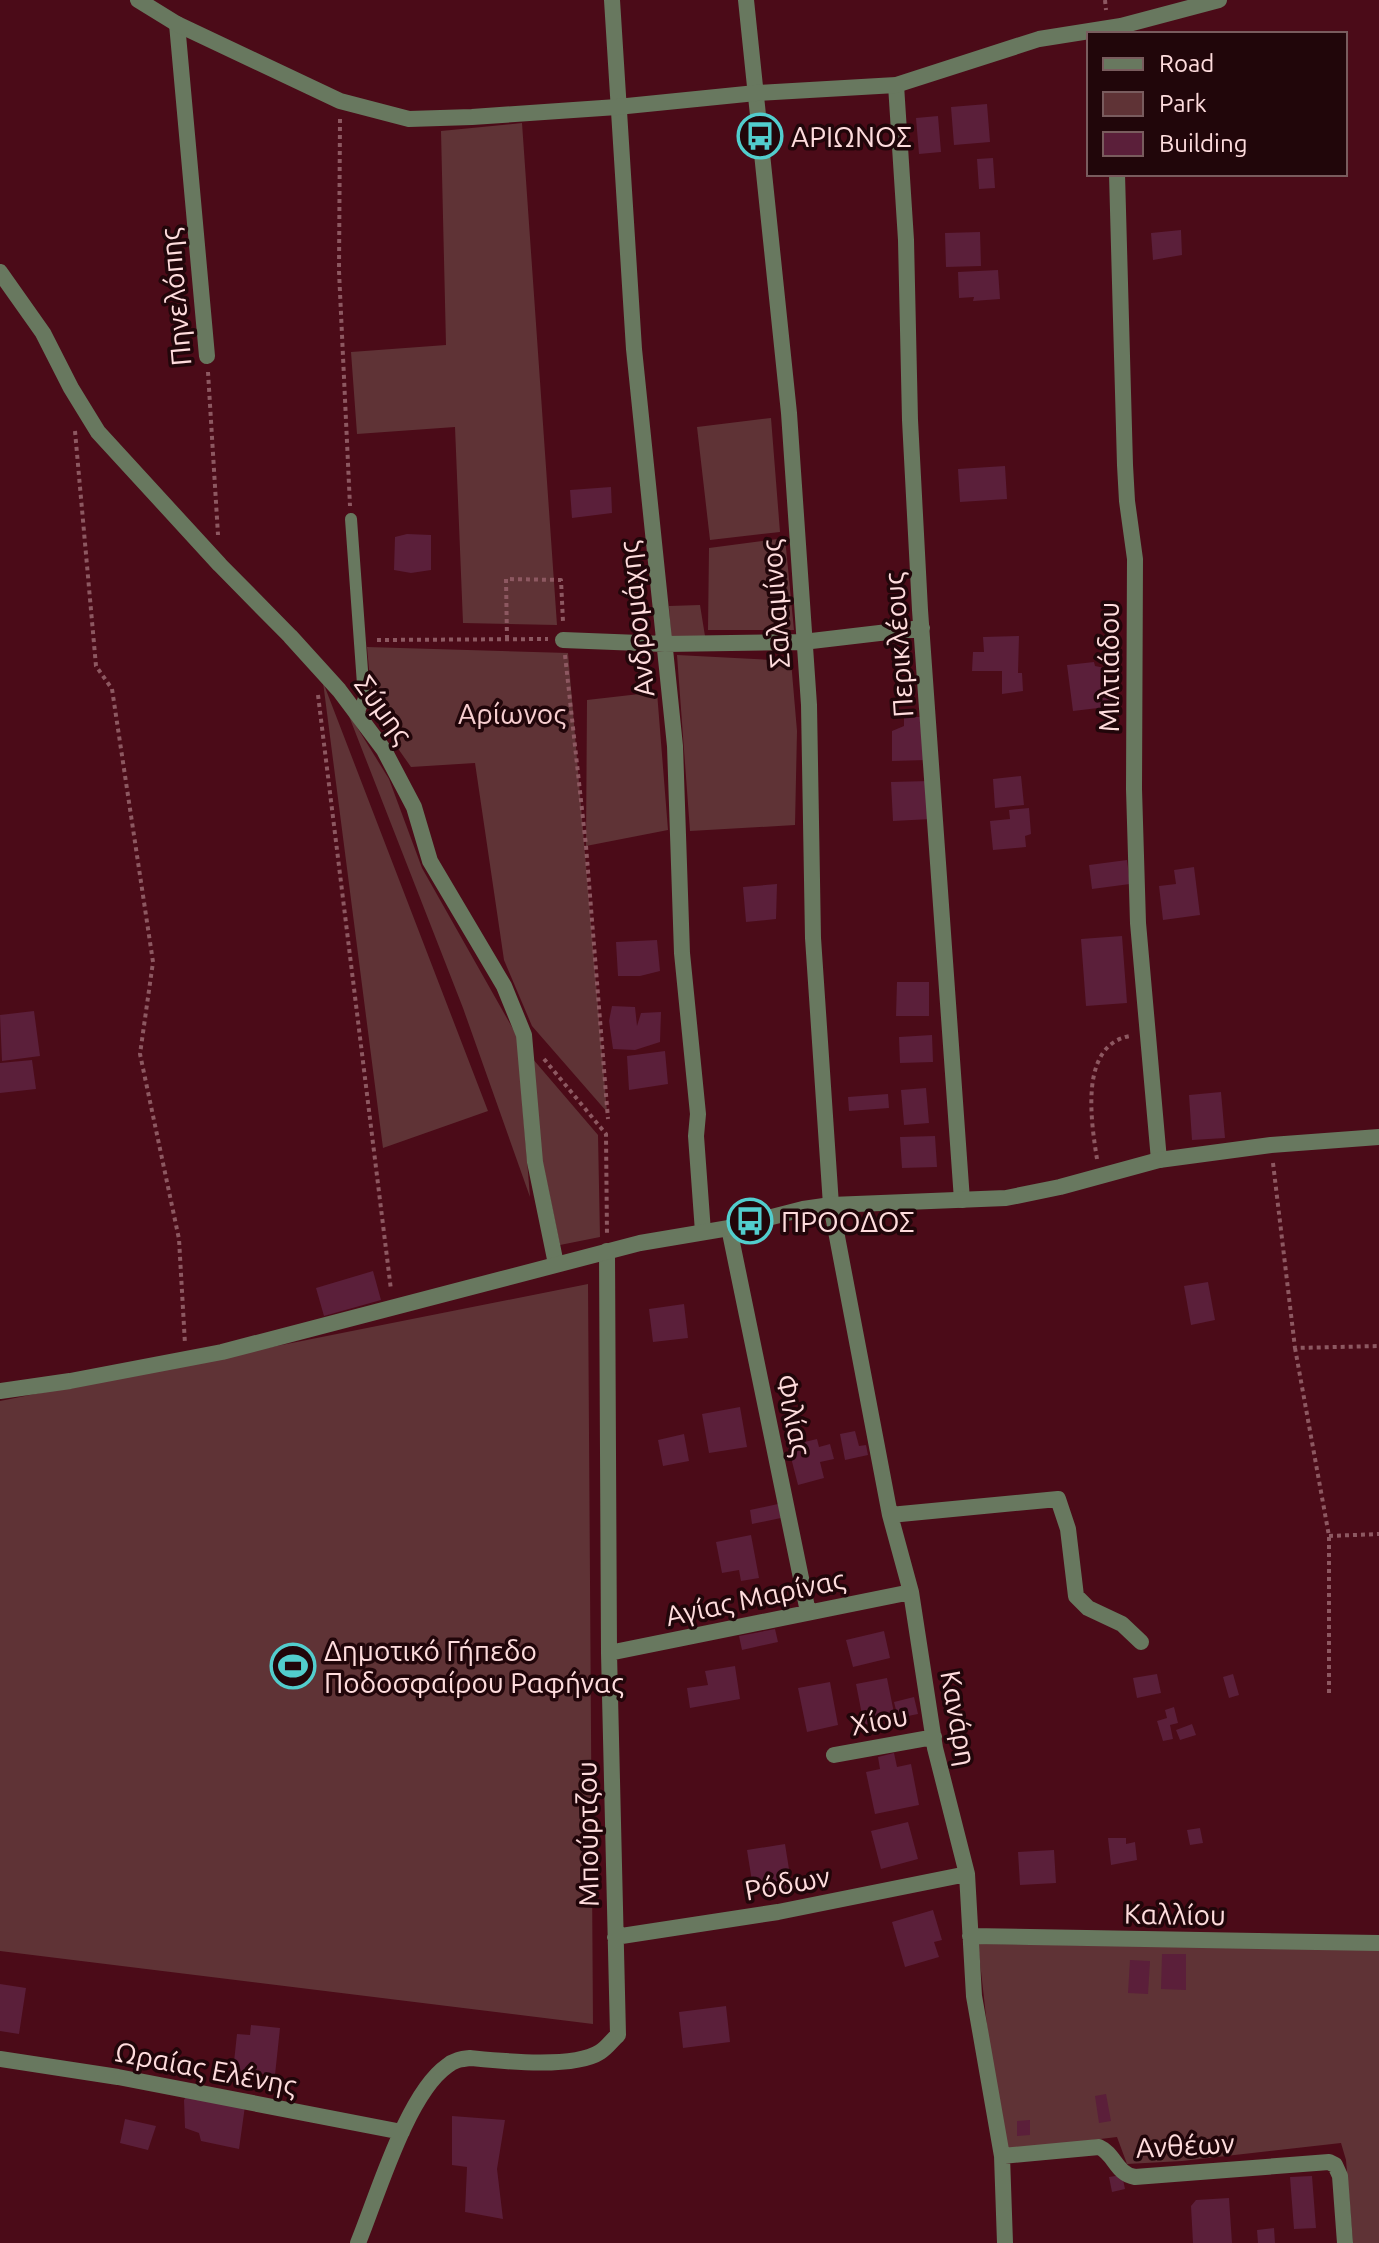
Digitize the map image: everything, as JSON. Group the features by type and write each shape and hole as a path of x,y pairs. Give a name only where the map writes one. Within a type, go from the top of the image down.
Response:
{"street":[{"path":"138,0 177,24 340,101 409,119 617,107 756,93 896,85 1039,39 1087,33"},
{"name":"Ανδρομάχης","path":"612,0 634,349 675,746 682,953 698,1114 696,1136 703,1232"},
{"name":"Σαλαμίνος","path":"746,0 789,413 809,705 813,938 831,1205"},
{"path":"1108,31 1219,0"},
{"name":"Πηνελόπης","path":"177,24 207,356"},
{"name":"Περικλέους","path":"896,85 906,240 910,420 922,628 962,1200"},
{"name":"Μιλτιάδου","path":"1117,176 1125,465 1135,559 1134,789 1138,923 1159,1160"},
{"name":"Σύμης","path":"0,272 43,333 98,432 290,636 384,750 414,807 430,861 504,986 524,1035 535,1162 556,1264"},
{"path":"563,640 665,644 803,642 922,628"},
{"path":"0,1391 83,1379 270,1340 607,1251 729,1228 803,1209 1021,1196 1159,1160 1271,1145 1379,1137"},
{"name":"Κανάρη","path":"831,1205 890,1515 911,1592 935,1748 967,1874 974,1996 1002,2156 1005,2243"},
{"name":"Φιλίας","path":"729,1228 808,1612"},
{"name":"Μπούρτζου","path":"358,2243 402,2132 425,2089 447,2065 458,2060 546,2062 585,2059 601,2052 618,2035 609,1653 607,1251"},
{"path":"890,1515 1058,1499 1068,1529 1076,1596 1088,1608 1122,1624 1141,1642"},
{"name":"Αγίας Μαρίνας","path":"609,1653 911,1592"},
{"name":"Χίου","path":"834,1755 934,1737"},
{"name":"Ρόδων","path":"615,1937 778,1912 967,1874"},
{"name":"Καλλίου","path":"970,1936 1379,1943"},
{"name":"Ωραίας Ελένης","path":"0,2059 118,2077 402,2132"},
{"name":"Ανθέων","path":"1002,2156 1099,2147 1106,2150 1123,2174 1135,2177 1323,2161 1335,2165 1340,2176 1345,2243"}],"lane":[{"path":"351,519 362,640 364,698 358,715"}],"path":[{"path":"340,101 339,271 351,519"},
{"name":"Πηνελόπης","path":"207,356 220,565"},
{"path":"74,419 96,666 112,689 153,962 140,1054 179,1239 186,1358"},
{"path":"507,639 506,579 561,580 563,640 586,846 608,1119"},
{"path":"362,640 563,640"},
{"path":"318,694 393,1308"},
{"path":"1101,1175 1092,1124 1093,1079 1101,1053 1115,1038 1148,1032"},
{"path":"524,1035 606,1134 607,1251"},
{"path":"1271,1145 1295,1348 1329,1536 1329,1694"},
{"path":"1295,1348 1379,1346"},
{"path":"1329,1536 1379,1534"}],"green space":[{"path":"522,123 557,625 463,623 455,427 357,434 351,352 446,345 441,131"},
{"path":"771,418 780,532 710,540 697,427"},
{"path":"785,538 794,630 708,630 709,548"},
{"path":"700,605 705,636 671,636 669,606"},
{"name":"Αρίωνος","path":"367,647 568,653 607,1112 532,1026 504,960 475,763 411,767 373,713"},
{"path":"677,655 791,661 797,731 795,825 690,831"},
{"path":"323,682 488,1111 383,1148"},
{"path":"657,692 668,830 586,846 587,700"},
{"path":"347,711 389,779 422,868 517,1036 530,1197 463,1008"},
{"path":"532,1058 598,1135 600,1237 560,1245 540,1150"},
{"path":"588,1284 593,2024 0,1951 0,1401"},
{"path":"978,1944 1379,1949 1379,2243 1353,2243 1346,2160 1341,2143 1127,2164 1117,2137 1001,2151"}],"building":[{"path":"987,104 990,142 954,145 951,107"},
{"path":"938,116 941,152 919,154 916,118"},
{"path":"993,158 995,188 979,189 977,159"},
{"path":"1181,230 1182,255 1153,260 1151,233"},
{"path":"980,232 981,266 946,267 945,233"},
{"path":"998,270 1000,299 973,301 974,297 959,298 958,272"},
{"path":"1005,466 1007,499 960,502 958,469"},
{"path":"611,487 612,513 572,518 570,490"},
{"path":"431,535 431,570 411,573 394,570 395,537"},
{"path":"1019,636 1018,673 1022,673 1023,691 1002,694 1002,671 972,671 973,652 984,652 983,637"},
{"path":"1094,662 1095,666 1105,668 1107,682 1113,683 1115,706 1073,711 1067,665"},
{"path":"904,717 921,717 927,760 892,761 892,731 904,726"},
{"path":"1021,776 1024,805 995,808 993,779"},
{"path":"929,781 931,819 893,821 891,782"},
{"path":"1029,808 1031,834 1025,836 1026,847 993,850 990,821 1010,819 1009,810"},
{"path":"1127,860 1130,884 1092,889 1089,865"},
{"path":"1194,867 1200,915 1163,920 1159,886 1176,884 1174,870"},
{"path":"777,884 776,919 746,922 743,887"},
{"path":"1122,936 1127,1003 1086,1006 1081,939"},
{"path":"657,940 660,971 640,976 618,976 616,942"},
{"path":"897,982 929,982 929,1016 896,1016"},
{"path":"612,1006 635,1007 637,1026 641,1013 661,1012 660,1042 635,1050 613,1049 609,1021"},
{"path":"34,1011 40,1056 2,1061 0,1015"},
{"path":"932,1035 933,1062 900,1063 899,1037"},
{"path":"665,1051 668,1084 629,1090 627,1056"},
{"path":"32,1060 36,1089 0,1093 0,1063"},
{"path":"926,1088 929,1123 904,1125 901,1090"},
{"path":"1221,1092 1225,1138 1192,1140 1189,1095"},
{"path":"888,1094 889,1108 849,1111 848,1097"},
{"path":"935,1136 937,1167 902,1168 900,1137"},
{"path":"373,1271 381,1300 324,1316 316,1288"},
{"path":"1208,1282 1215,1320 1191,1325 1184,1286"},
{"path":"684,1304 688,1338 653,1342 649,1309"},
{"path":"740,1407 747,1447 709,1453 702,1414"},
{"path":"855,1431 859,1446 866,1445 868,1455 845,1460 840,1434"},
{"path":"684,1434 689,1461 663,1466 658,1440"},
{"path":"817,1439 819,1447 830,1444 834,1459 820,1462 824,1478 798,1485 788,1446"},
{"path":"778,1504 781,1518 752,1524 750,1510"},
{"path":"751,1535 759,1578 741,1581 739,1570 722,1573 716,1542"},
{"path":"775,1629 778,1642 742,1650 739,1636"},
{"path":"884,1631 890,1658 853,1667 846,1640"},
{"path":"735,1666 740,1699 690,1708 687,1688 708,1685 705,1671"},
{"path":"1157,1674 1161,1693 1137,1698 1133,1678"},
{"path":"1233,1674 1239,1695 1229,1698 1223,1677"},
{"path":"887,1678 895,1718 864,1725 856,1684"},
{"path":"830,1682 838,1725 807,1732 798,1688"},
{"path":"914,1697 918,1714 898,1718 894,1702"},
{"path":"1174,1707 1178,1723 1170,1725 1173,1739 1163,1741 1157,1721 1167,1718 1165,1710"},
{"path":"1192,1724 1196,1735 1180,1740 1176,1730"},
{"path":"894,1753 897,1767 911,1764 919,1805 875,1814 866,1772 880,1769 878,1757"},
{"path":"908,1822 918,1859 881,1869 871,1831"},
{"path":"1200,1828 1203,1843 1190,1845 1187,1830"},
{"path":"1108,1838 1126,1838 1126,1844 1135,1842 1137,1860 1111,1865"},
{"path":"785,1844 792,1888 754,1894 747,1850"},
{"path":"1054,1850 1056,1883 1020,1885 1018,1852"},
{"path":"933,1910 942,1940 934,1942 939,1957 905,1967 892,1922"},
{"path":"1162,1954 1186,1954 1186,1990 1161,1989"},
{"path":"1130,1960 1150,1961 1148,1994 1128,1993"},
{"path":"0,1984 26,1988 19,2034 0,2031"},
{"path":"726,2006 730,2042 683,2048 679,2012"},
{"path":"251,2025 280,2028 275,2075 233,2071 237,2034 250,2035"},
{"path":"188,2093 245,2106 239,2149 201,2141 199,2133 185,2128 184,2100"},
{"path":"1106,2094 1111,2121 1099,2123 1095,2096"},
{"path":"452,2116 505,2120 497,2169 503,2219 465,2212 467,2167 452,2165"},
{"path":"125,2119 156,2126 148,2150 120,2143"},
{"path":"1030,2120 1030,2135 1017,2136 1017,2121"},
{"path":"1122,2175 1125,2189 1112,2192 1109,2177"},
{"path":"1312,2176 1316,2228 1294,2229 1290,2177"},
{"path":"1229,2198 1232,2243 1193,2243 1191,2206 1196,2200"},
{"path":"1274,2228 1275,2243 1258,2243 1257,2230"}],"place":[{"name":"ΑΡΙΩΝΟΣ","path":"760,136"},
{"name":"ΠΡΟΟΔΟΣ","path":"750,1221"},
{"name":"Δημοτικό Γήπεδο Ποδοσφαίρου Ραφήνας","path":"293,1666"}]}
